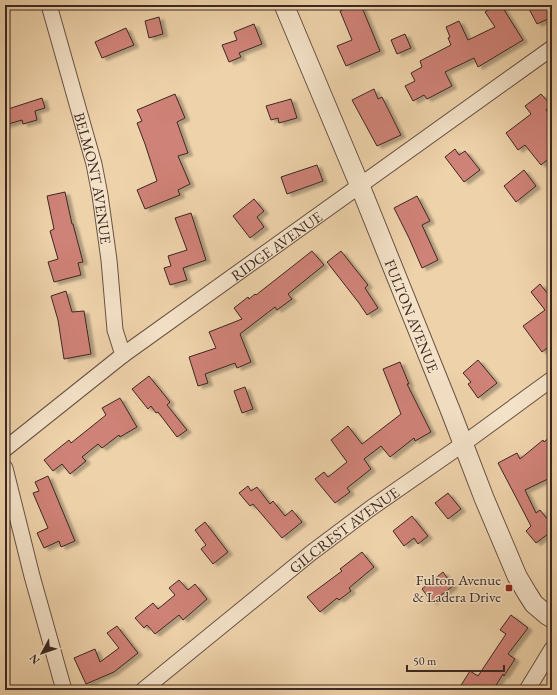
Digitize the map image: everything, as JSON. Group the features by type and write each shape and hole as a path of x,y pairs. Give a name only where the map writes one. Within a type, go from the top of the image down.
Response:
{"street":[{"name":"BELMONT AVENUE","path":"49,5 94,164 108,253 115,330 123,355"},
{"name":"FULTON AVENUE","path":"284,5 360,186 517,576 534,604 547,616 552,618"},
{"name":"RIDGE AVENUE","path":"5,449 123,355 552,48"},
{"name":"GILCREST AVENUE","path":"143,690 311,553 371,508 463,444 552,379"},
{"path":"5,468 32,576 64,690"},
{"path":"527,690 552,649"}],"building":[{"path":"354,5 361,5 380,51 346,66 337,46 352,40 340,11"},
{"path":"497,5 501,5 523,40 478,67 474,58 445,72 452,86 427,99 424,95 413,101 405,86 415,81 411,73 422,67 420,61 451,45 446,27 459,21 468,40 495,27 485,12"},
{"path":"527,5 552,5 552,17 537,24"},
{"path":"159,17 163,34 149,38 145,21"},
{"path":"254,24 262,44 239,53 241,57 229,62 222,45 237,40 234,32"},
{"path":"126,28 134,45 102,58 95,42"},
{"path":"405,34 411,48 397,54 391,40"},
{"path":"374,89 378,99 382,97 401,135 377,146 352,100"},
{"path":"175,94 185,118 177,122 188,153 178,156 190,184 178,190 180,195 145,209 137,190 157,181 137,123 142,121 137,110"},
{"path":"541,94 551,105 546,110 552,118 552,156 541,165 525,145 518,150 506,133 531,114 525,106"},
{"path":"42,98 45,108 35,111 37,120 23,124 22,120 5,125 5,110"},
{"path":"291,99 297,118 279,123 278,118 271,120 266,106"},
{"path":"455,149 459,155 465,151 480,170 464,182 445,157"},
{"path":"317,165 323,181 287,194 281,177"},
{"path":"524,170 536,186 516,202 504,186"},
{"path":"65,192 83,262 78,263 81,275 54,282 48,262 58,259 50,231 54,229 47,196"},
{"path":"417,196 430,221 422,225 438,260 422,268 394,208"},
{"path":"254,199 264,211 257,217 264,227 250,238 233,216"},
{"path":"191,213 206,260 183,268 187,280 170,285 164,268 171,266 168,256 187,250 175,218"},
{"path":"312,251 324,265 288,294 292,299 277,310 275,307 240,334 251,362 237,368 235,363 205,374 208,383 198,386 189,357 216,348 209,332 242,319 234,308 248,297 249,299 255,294 256,295"},
{"path":"341,251 368,285 365,288 378,308 367,315 327,262"},
{"path":"540,284 552,299 552,344 542,352 523,326 545,310 531,292"},
{"path":"66,291 72,312 84,311 91,354 64,359 58,320 51,296"},
{"path":"478,360 497,383 478,398 468,384 471,382 463,373"},
{"path":"400,362 409,384 407,384 431,432 415,441 414,438 390,457 381,446 364,459 371,469 347,488 350,492 335,503 315,479 324,472 328,477 347,462 331,440 348,426 362,444 401,414 383,369"},
{"path":"149,376 170,402 167,405 187,430 177,437 158,412 156,413 151,406 148,409 132,389"},
{"path":"245,387 253,409 242,413 234,391"},
{"path":"120,398 137,427 120,437 119,435 102,448 98,444 82,457 86,461 70,474 62,464 53,471 44,460 69,440 71,443 106,415 102,408"},
{"path":"552,435 552,477 525,490 536,513 540,510 552,525 552,531 536,543 526,531 531,526 498,463 517,453 520,459 543,440 544,442"},
{"path":"48,476 75,541 61,547 59,541 44,548 37,533 48,528 33,493 39,491 35,482"},
{"path":"248,486 251,491 257,487 270,504 273,501 285,516 292,510 302,522 282,538 253,504 250,506 239,493"},
{"path":"448,493 461,509 448,519 435,503"},
{"path":"412,516 428,536 418,544 414,538 404,546 393,531"},
{"path":"205,522 228,552 213,564 201,549 206,545 195,530"},
{"path":"362,552 374,567 349,588 351,591 339,600 337,598 320,612 307,597 342,571 340,569"},
{"path":"443,572 453,586 432,602 422,589"},
{"path":"179,580 188,590 195,584 207,599 183,620 179,615 155,634 147,625 144,628 135,618 153,603 158,609 175,595 169,588"},
{"path":"511,615 528,628 508,654 515,659 504,676 503,674 493,690 458,690 470,671 478,676 506,634 500,630"},
{"path":"117,626 138,653 114,672 86,684 74,658 95,649 100,662 119,648 107,633"}],"place":[{"name":"Fulton Avenue & Ladera Drive","path":"509,588"}]}
